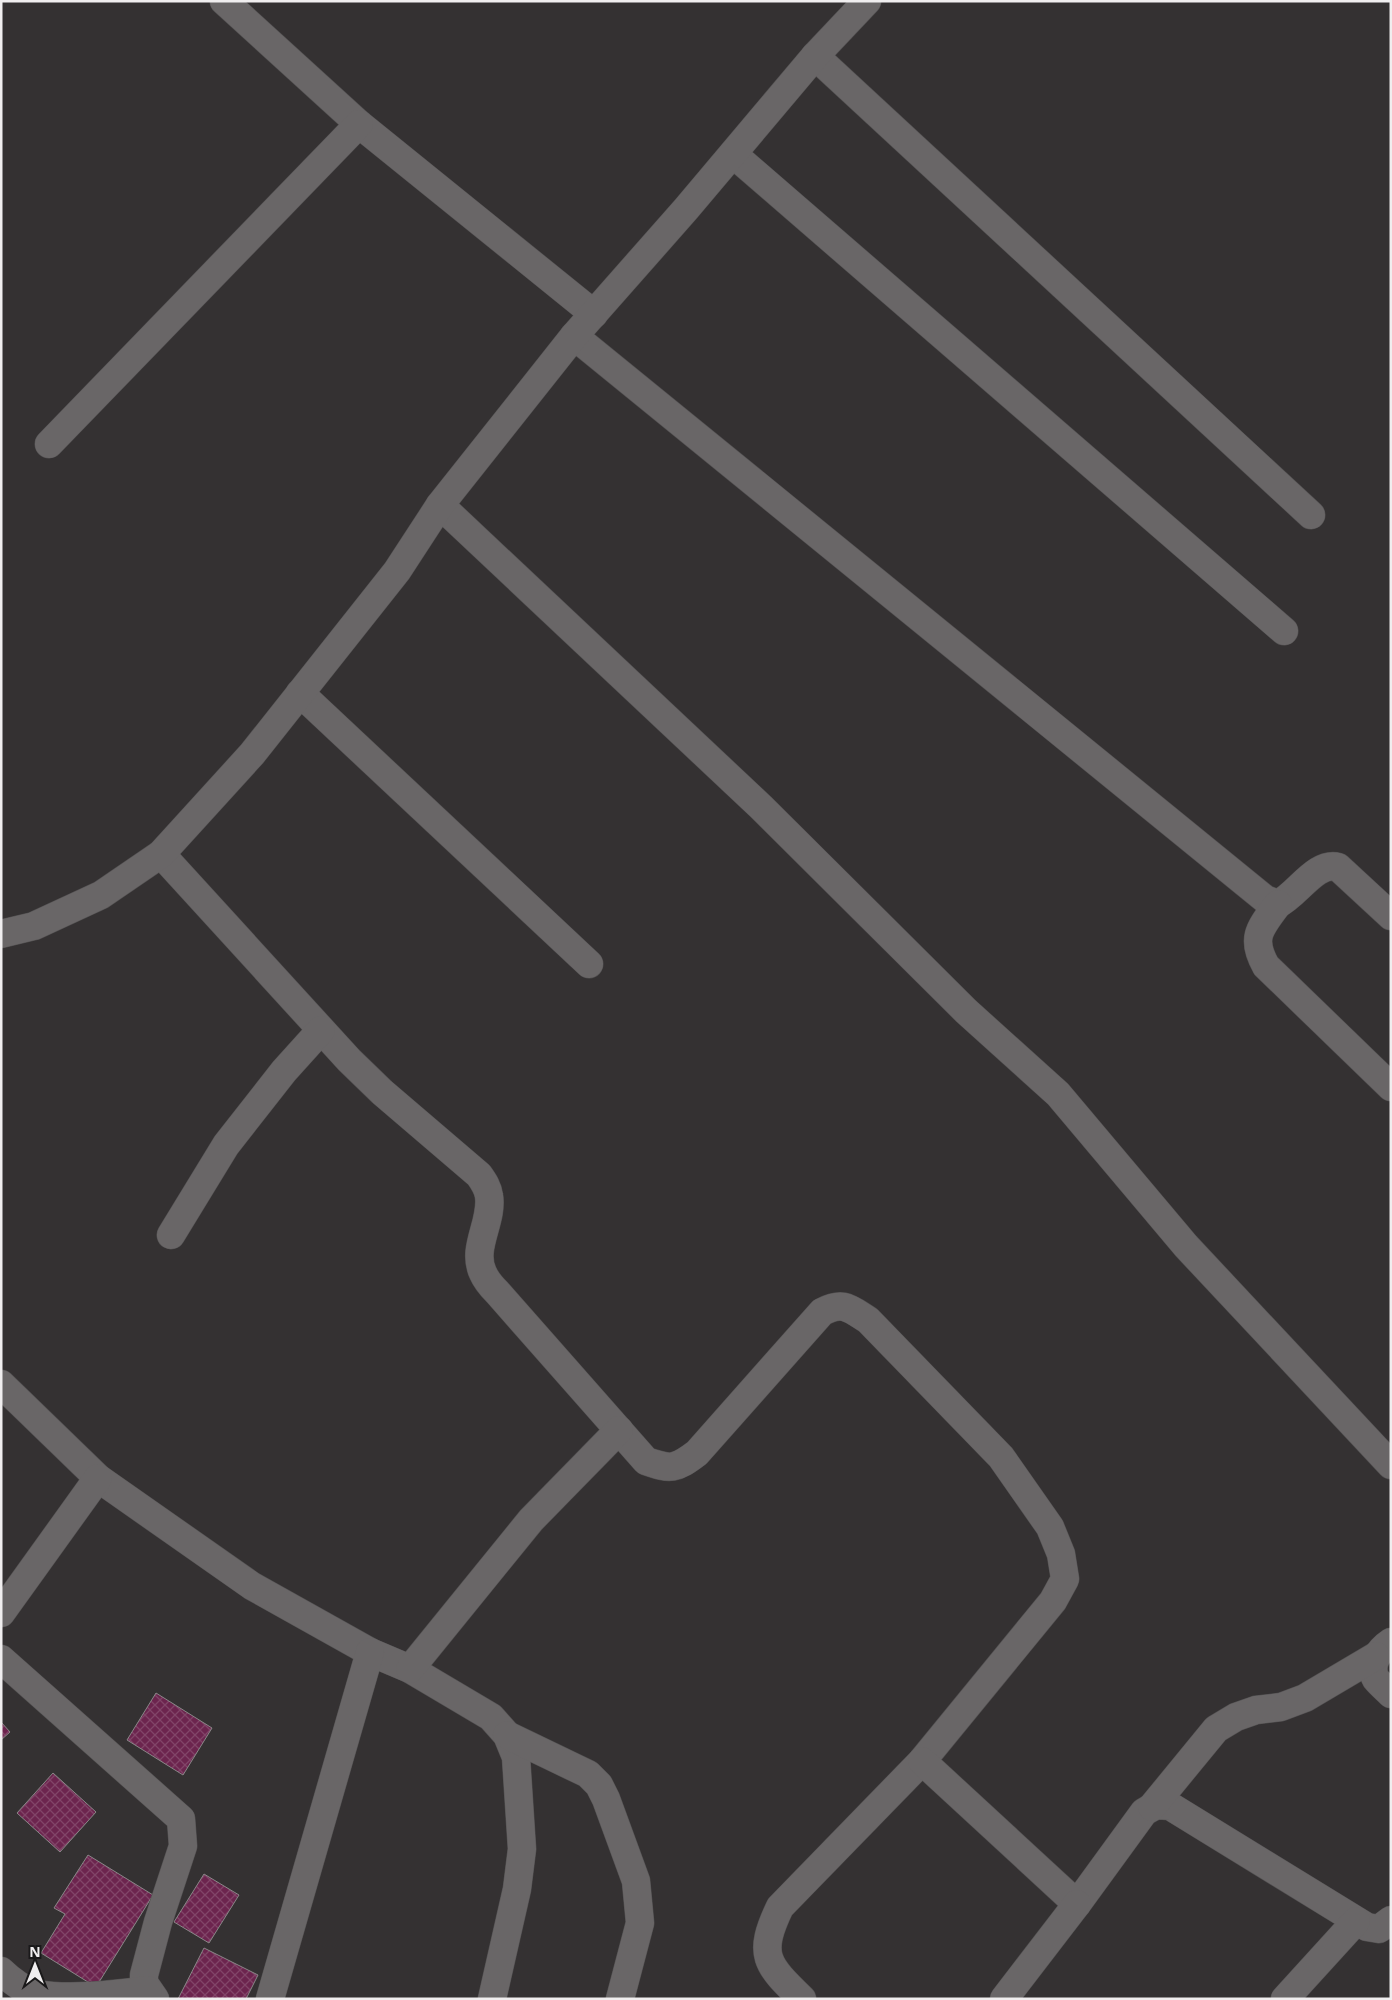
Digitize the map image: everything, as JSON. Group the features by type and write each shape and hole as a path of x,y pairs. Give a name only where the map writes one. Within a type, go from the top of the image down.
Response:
{"street":[{"path":"224,1 359,124 594,314"},
{"path":"1,934 34,926 101,896 161,854 252,754 397,571 440,505 574,336 815,56 867,1"},
{"path":"815,56 1310,514"},
{"path":"49,444 359,124"},
{"path":"732,154 1284,631"},
{"path":"574,336 1257,893 1265,899 1278,904"},
{"path":"440,505 761,807 966,1011 1058,1094 1186,1246 1391,1465"},
{"path":"300,693 590,964"},
{"path":"161,854 321,1030 382,1092 479,1175 486,1186 490,1205 480,1247 479,1262 483,1274 646,1460 664,1467 675,1468 697,1453 822,1312 834,1306 844,1306 868,1320 1001,1457 1050,1527 1061,1554 1065,1579 1053,1601 922,1761 780,1907 766,1941 768,1954 776,1974 802,1999"},
{"path":"1391,916 1342,871 1332,866 1316,871 1287,900 1278,904 1259,929 1257,942 1258,953 1266,966 1391,1086"},
{"path":"171,1235 226,1145 284,1071 321,1030"},
{"path":"1,1384 98,1478 252,1586 370,1652 410,1669 491,1717 507,1734 588,1774 598,1785 606,1799 636,1881 640,1922 620,1999"},
{"path":"410,1669 531,1520 619,1430"},
{"path":"1,1613 98,1478"},
{"path":"1383,1649 1373,1666 1376,1679 1391,1694"},
{"path":"1152,1807 1216,1729 1236,1717 1256,1710 1281,1707 1305,1698 1383,1649"},
{"path":"270,1999 370,1652"},
{"path":"1,1659 181,1819 183,1846 158,1922 144,1975 144,1983 152,1994"},
{"path":"492,1999 517,1889 522,1849 516,1757 507,1734"},
{"path":"922,1761 1077,1904"},
{"path":"1004,1999 1077,1904 1144,1812 1156,1804 1170,1806 1368,1927 1379,1929 1391,1920"},
{"path":"1286,1999 1356,1921"},
{"path":"1,1971 8,1978 36,1994 63,1998 152,1994"}],"building":[{"path":"156,1693 212,1728 183,1775 127,1740"},
{"path":"1,1722 10,1732 1,1740"},
{"path":"53,1773 96,1812 60,1852 17,1813"},
{"path":"88,1855 153,1895 96,1987 41,1953 65,1914 54,1908"},
{"path":"204,1874 239,1895 209,1943 174,1922"},
{"path":"204,1948 258,1975 246,1999 178,1999"}]}
